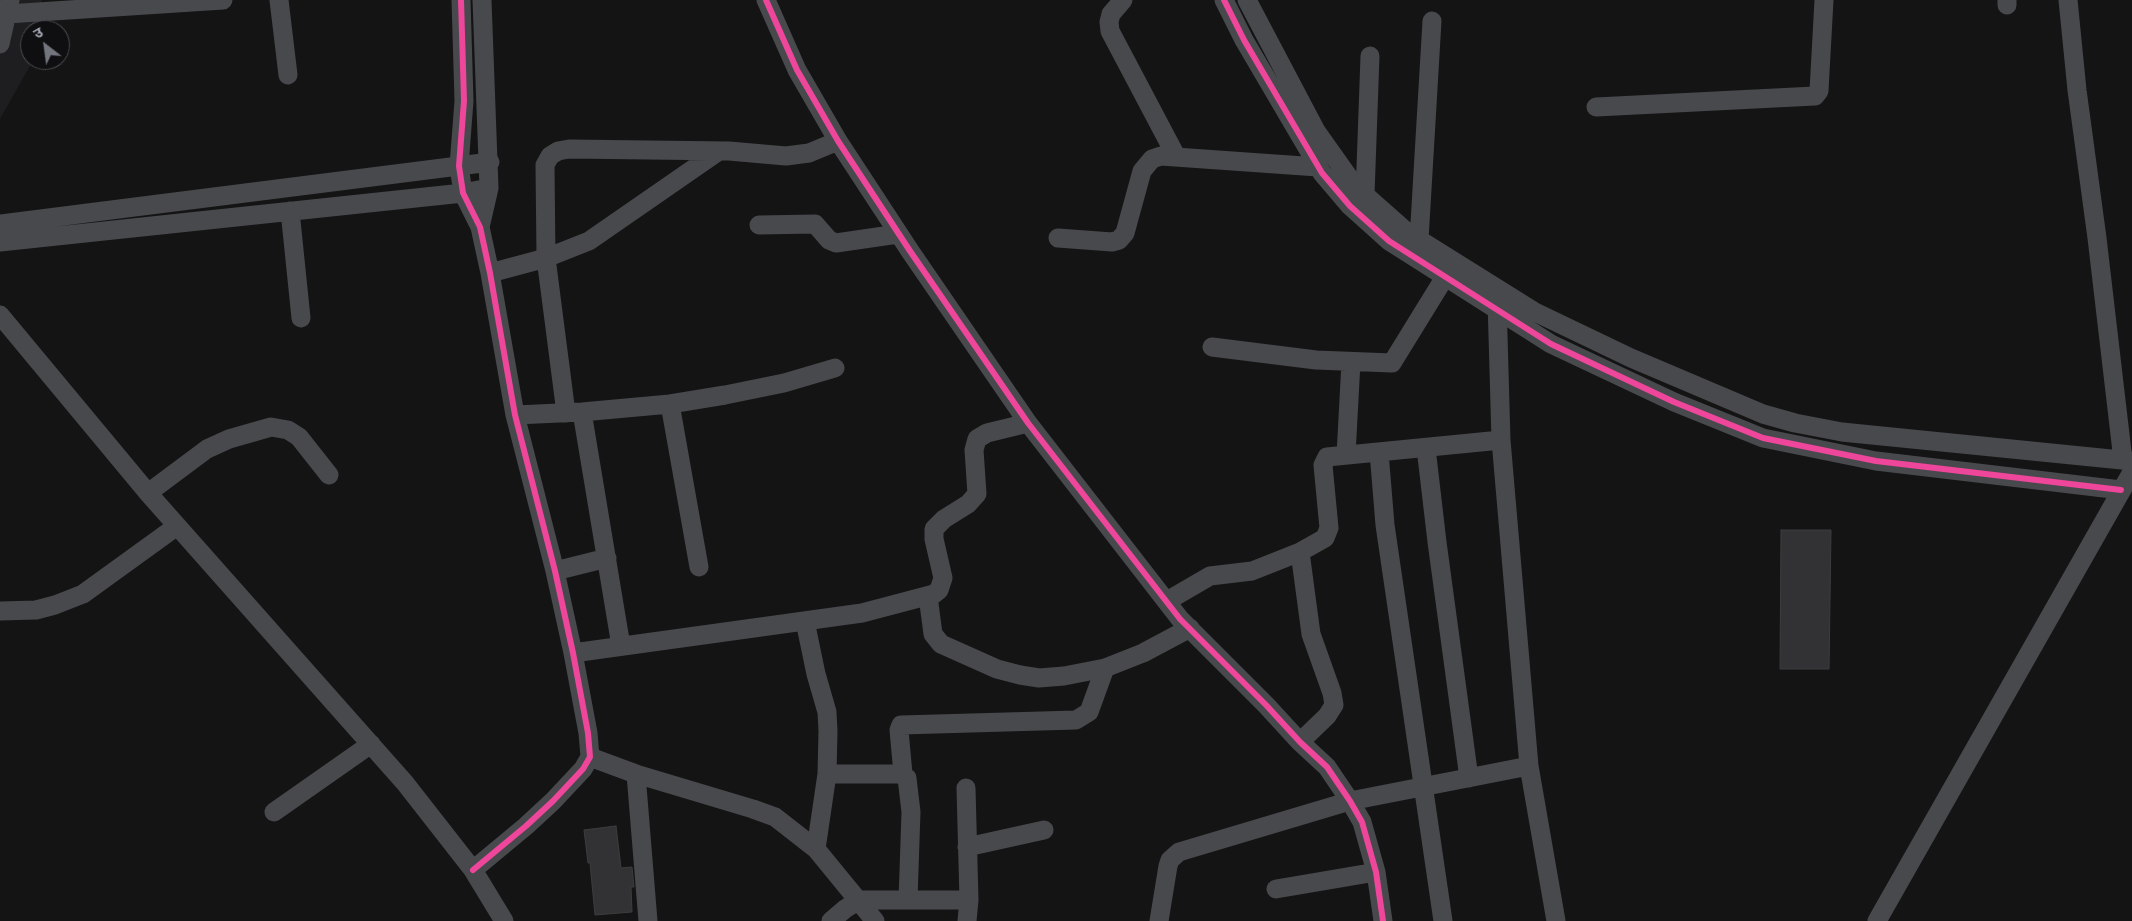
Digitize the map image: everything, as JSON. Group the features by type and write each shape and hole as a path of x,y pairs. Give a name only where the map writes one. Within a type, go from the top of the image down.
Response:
{"street":[{"path":"0,44 8,7 223,0"},
{"path":"279,0 288,75"},
{"path":"461,0 464,101 459,166 463,193 480,226 515,415 555,571 573,653 588,733 590,757 583,769 553,801 473,870"},
{"path":"480,226 489,188 490,162 482,0"},
{"path":"766,0 797,70 838,141 898,234 1028,423 1180,619 1327,768 1350,801 1362,822 1376,872 1384,921"},
{"path":"1123,0 1111,14 1109,22 1110,31 1176,156"},
{"path":"1224,0 1244,40 1318,167 1350,206 1389,241 1551,344 1674,402 1769,439 1876,461 2121,490"},
{"path":"1247,0 1316,131 1355,186 1407,232 1535,312 1632,358 1777,418 1842,432 2129,464"},
{"path":"1596,107 1815,96 1819,91 1824,0"},
{"path":"1877,921 2121,490 2129,464 2077,90 2068,0"},
{"path":"1419,240 1432,20"},
{"path":"1365,195 1370,56"},
{"path":"621,646 607,558 574,412 546,258 545,165 550,156 558,151 569,149 719,151 798,156 838,141"},
{"path":"490,273 546,258 589,241 719,151"},
{"path":"1058,238 1112,242 1119,240 1124,233 1146,163 1161,156 1318,167"},
{"path":"0,224 490,162"},
{"path":"0,242 463,193 489,188"},
{"path":"290,211 301,318"},
{"path":"759,225 815,224 829,240 836,243 898,234"},
{"path":"1212,347 1316,360 1392,363 1445,277"},
{"path":"1495,287 1498,311 1500,440 1529,766 1556,921"},
{"path":"0,315 148,493 405,783 473,870 504,921"},
{"path":"1346,455 1351,362"},
{"path":"515,415 670,404 766,386 836,368"},
{"path":"670,404 699,567"},
{"path":"1769,439 1777,418"},
{"path":"573,653 862,612 928,596 939,590 943,578 934,539 934,529 944,519 968,504 977,494 974,450 977,439 987,433 1028,423"},
{"path":"148,493 207,449 271,427 288,430 300,437 329,476"},
{"path":"1167,602 1210,576 1252,571 1300,552 1327,536 1324,461 1330,456 1500,440"},
{"path":"1426,448 1436,542 1469,778"},
{"path":"1378,452 1385,525 1443,921"},
{"path":"0,610 36,610 83,594 177,526"},
{"path":"1300,552 1311,634 1332,693 1334,705 1327,716 1300,742"},
{"path":"555,571 607,558"},
{"path":"928,596 933,634 936,640 947,648 997,669 1039,678 1086,673 1105,668 1143,653 1190,628"},
{"path":"805,621 816,674 827,712 828,731 827,774 816,849"},
{"path":"908,900 911,812 909,783 903,774 899,730 901,725 1076,720 1089,712 1105,668"},
{"path":"274,812 371,744"},
{"path":"590,757 636,774 774,817 816,849 875,921"},
{"path":"1159,921 1168,866 1170,860 1179,852 1350,801 1529,766"},
{"path":"636,774 648,921"},
{"path":"827,774 903,774"},
{"path":"966,788 969,900 967,921"},
{"path":"967,847 1044,830"},
{"path":"1276,889 1376,872"},
{"path":"491,900 492,921"},
{"path":"831,921 859,900 969,900"}],"shaded area":[{"path":"0,0 42,0 39,20 20,20 20,70 28,70 0,119"}],"building":[{"path":"1781,530 1831,530 1829,669 1780,669"},
{"path":"616,826 621,868 632,867 634,887 631,887 632,912 595,915 590,863 588,863 584,830"}],"cycle path":[{"path":"461,0 464,101 459,166 463,193 480,227 515,415 555,571 573,653 588,733 590,757 583,769 553,801 473,870"},
{"path":"766,0 797,70 838,141 910,251 1028,423 1180,619 1266,705 1300,742 1327,767 1350,801 1362,822 1376,872 1383,921"},
{"path":"1224,0 1244,40 1322,173 1350,206 1389,241 1551,344 1674,402 1763,438 1876,461 2121,490"}]}
